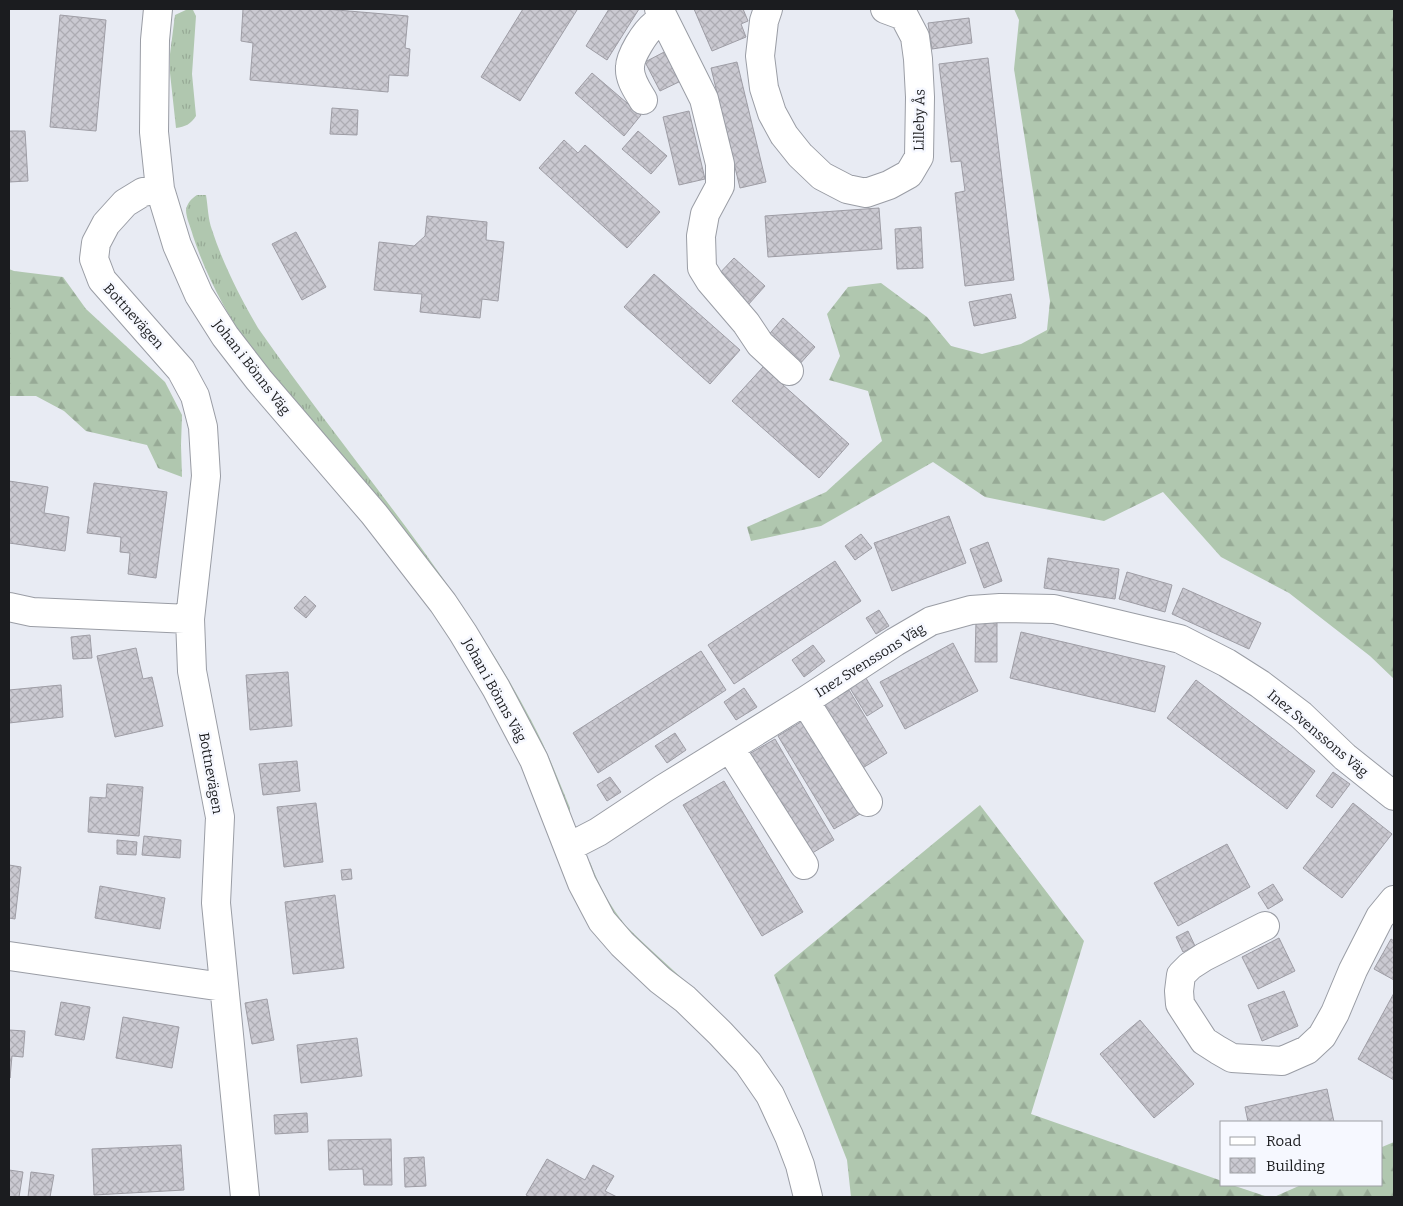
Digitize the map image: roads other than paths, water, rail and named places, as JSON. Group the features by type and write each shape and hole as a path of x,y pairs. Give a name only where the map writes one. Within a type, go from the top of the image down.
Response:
{"street":[{"path":"158,9 155,40 154,132 160,189"},
{"name":"Lilleby Ås","path":"768,9 764,21 760,56 764,88 776,120 784,135 800,156 822,176 847,189 866,193 889,185 909,174 919,157 920,97 915,37 904,16 885,9"},
{"path":"643,100 632,81 630,66 644,36 662,14 704,99 720,164 720,186 705,214 701,236 702,268 710,281 746,323 760,344 789,372"},
{"name":"Bottnevägen","path":"160,189 143,192 125,203 106,224 96,243 94,259 102,280 181,370 195,396 204,427 206,476 190,619 192,671 220,817 216,903 245,1197"},
{"name":"Johan i Bönns Väg","path":"160,189 181,253 200,295 225,336 259,380 374,514 463,633 496,688 534,760 582,882 602,922 660,980 684,999 720,1033 748,1063 770,1095 800,1165 808,1197"},
{"path":"9,607 32,612 190,619"},
{"name":"Inez Svenssons Väg","path":"569,847 598,832 663,789 805,701 894,642 931,621 971,610 1000,608 1054,609 1180,639 1227,663 1260,684 1301,715 1345,757 1394,796"},
{"path":"805,701 868,802"},
{"path":"730,748 804,865"},
{"path":"1264,926 1190,966 1181,975 1180,1004 1204,1041 1232,1058 1282,1061 1307,1050 1322,1036 1335,1013 1353,970 1380,917 1394,900"},
{"path":"9,956 223,987"}]}
